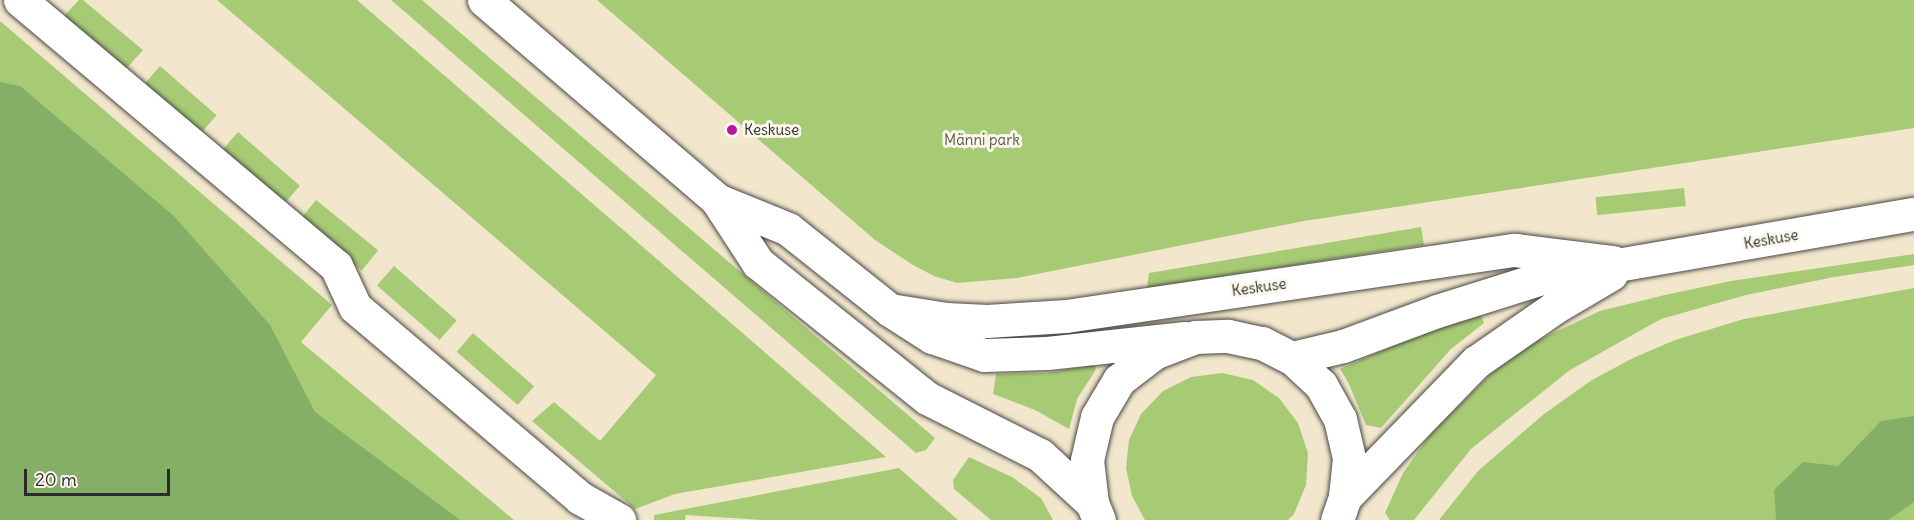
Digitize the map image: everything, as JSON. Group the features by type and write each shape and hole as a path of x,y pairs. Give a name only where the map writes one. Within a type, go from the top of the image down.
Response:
{"street":[{"path":"20,0 336,266 355,307 580,498 619,520"},
{"name":"Keskuse","path":"484,0 717,200 758,263 927,398 1040,455 1096,512"},
{"name":"Keskuse","path":"717,200 788,229 890,310 932,337 984,355 1047,353 1195,338"},
{"name":"Keskuse","path":"1292,358 1343,346 1542,278 1914,214"},
{"name":"Keskuse","path":"890,310 946,319 987,321 1066,316 1515,250 1627,264"},
{"name":"Keskuse","path":"1341,508 1476,362 1555,307 1627,264"},
{"path":"1096,512 1087,460 1096,417 1119,380 1154,352 1195,338 1228,336 1262,343 1292,358 1321,385 1340,419 1349,458 1341,508"}],"green space":[{"path":"79,0 83,0 143,50 125,70 63,17"},
{"path":"217,0 357,0 886,457 675,494 635,509 532,421 554,402 600,441 656,375"},
{"path":"391,0 422,0 935,438 926,450 916,453"},
{"name":"Männi park","path":"597,0 1914,0 1914,128 1304,221 1017,278 957,283 934,276 913,265 875,240"},
{"path":"0,21 332,305 301,342 514,520 0,520"},
{"path":"160,66 217,115 199,136 142,86"},
{"path":"0,82 20,86 174,216 270,325 315,412 460,520 0,520"},
{"path":"238,132 300,186 283,205 222,151"},
{"path":"1684,188 1686,206 1597,215 1595,197"},
{"path":"316,200 378,250 362,271 300,220"},
{"path":"1421,227 1424,245 1147,288 1149,273"},
{"path":"1914,254 1914,265 1834,277 1746,295 1661,319 1570,370 1471,449 1414,520 1390,520 1385,513 1403,473 1432,432 1497,368 1532,343 1600,311 1665,295 1731,281"},
{"path":"394,266 457,320 440,340 377,286"},
{"path":"1914,288 1914,520 1439,520 1478,471 1544,414 1592,380 1633,358 1675,340 1744,319"},
{"path":"1478,309 1484,323 1451,349 1381,428 1366,425 1340,369"},
{"path":"473,333 534,386 518,405 457,352"},
{"path":"1092,365 1096,367 1095,371 1077,399 1069,429 1035,410 993,394 996,374 1046,373"},
{"path":"1222,373 1253,380 1279,398 1298,423 1308,453 1306,485 1294,514 1288,520 1145,520 1132,496 1126,468 1129,440 1141,414 1163,391 1191,377"},
{"path":"1914,416 1914,502 1888,520 1776,520 1774,490 1803,462 1838,466 1881,421"},
{"path":"969,457 1012,477 1041,498 1053,520 991,520 954,489 953,480"},
{"path":"899,468 958,520 762,520 686,515 685,520 654,520 654,515"}],"place":[{"name":"Keskuse","path":"732,130"}]}
